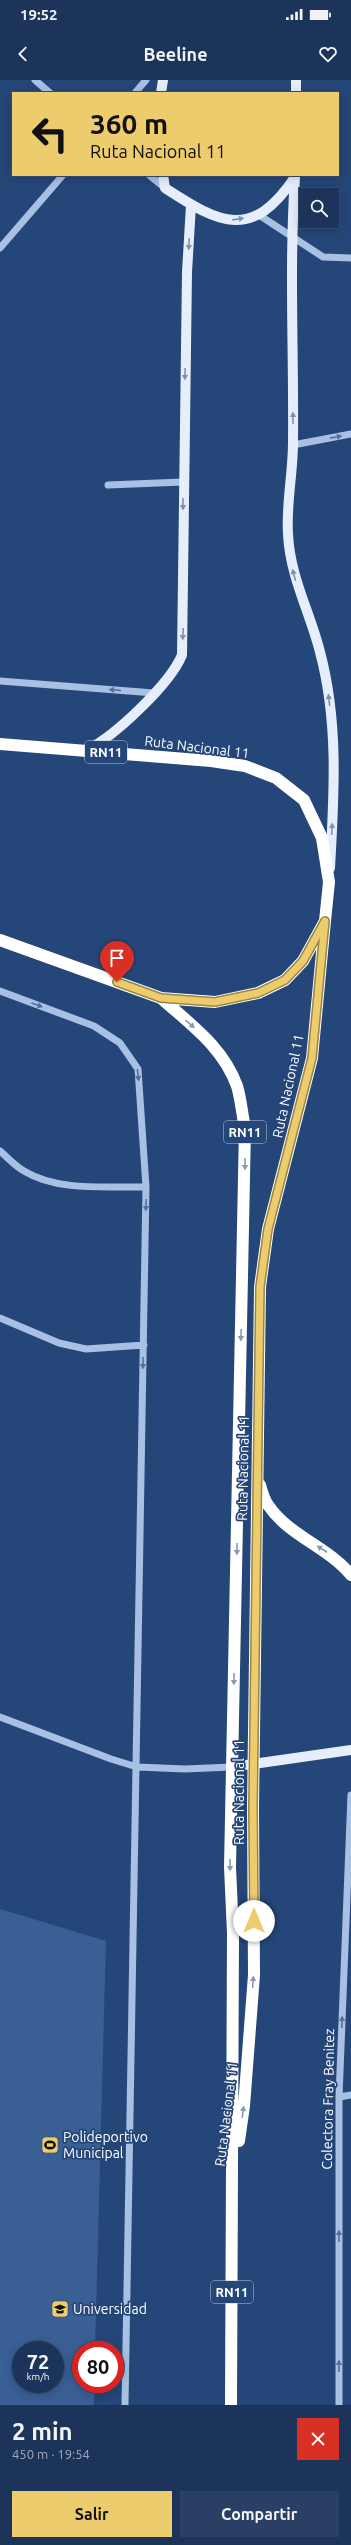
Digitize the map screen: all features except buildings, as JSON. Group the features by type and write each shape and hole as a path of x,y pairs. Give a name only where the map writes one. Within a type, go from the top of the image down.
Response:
{"highway":[{"name":"Ruta Nacional 11","path":"0,744 88,750 245,766 276,778 304,800 322,838 329,882 312,1058 268,1229 260,1287 253,1764 254,1975 244,2106 233,2178"},
{"name":"Ruta Nacional 11","path":"0,940 161,998 215,1002 258,993 285,980 303,961 325,921"},
{"name":"Ruta Nacional 11","path":"161,998 215,1046 229,1066 237,1087 245,1128 230,1867 233,1933 233,2178"},
{"path":"258,1480 267,1505 278,1518 294,1531 340,1561 351,1574"},
{"name":"RN11","path":"231,2405 233,2178"}],"main road":[{"path":"161,92 163,80"},
{"path":"296,80 296,92"},
{"path":"163,176 165,188 206,214 230,220 260,215 284,194 295,176"},
{"path":"295,176 291,237 293,445 288,534 293,574 320,651 330,698 335,782 329,882"},
{"path":"88,750 109,737 154,693 177,666 182,655 183,482 187,272 191,205"},
{"path":"232,1767 351,1750"}],"street":[{"path":"35,80 49,92"},
{"path":"136,92 146,80"},
{"path":"0,248 62,176"},
{"path":"150,176 165,188"},
{"path":"260,215 323,257 351,258"},
{"path":"293,445 351,434"},
{"path":"108,485 183,482"},
{"path":"0,681 154,693"},
{"path":"0,991 94,1026 120,1042 138,1069 146,1187 125,2405"},
{"path":"0,1151 24,1171 44,1180 76,1185 146,1187"},
{"path":"0,1318 59,1343 86,1349 144,1345"},
{"path":"0,1717 111,1760 137,1767 185,1769 232,1767"},
{"name":"Colectora Fray Benitez","path":"339,2405 340,2097 351,1794"},
{"path":"340,2097 351,2095"}],"shaded area":[{"name":"Polideportivo Municipal","path":"0,1909 106,1941 95,2341 72,2341 72,2393 94,2393 94,2405 0,2405"}],"place":[{"name":"Polideportivo Municipal","path":"50,2145"},
{"name":"Universidad","path":"60,2309"}],"route":[{"path":"117,982 161,998 215,1002 258,993 285,980 303,961 325,921 320,988 312,1058 295,1131 268,1229 260,1287 253,1807 254,1921"}]}
